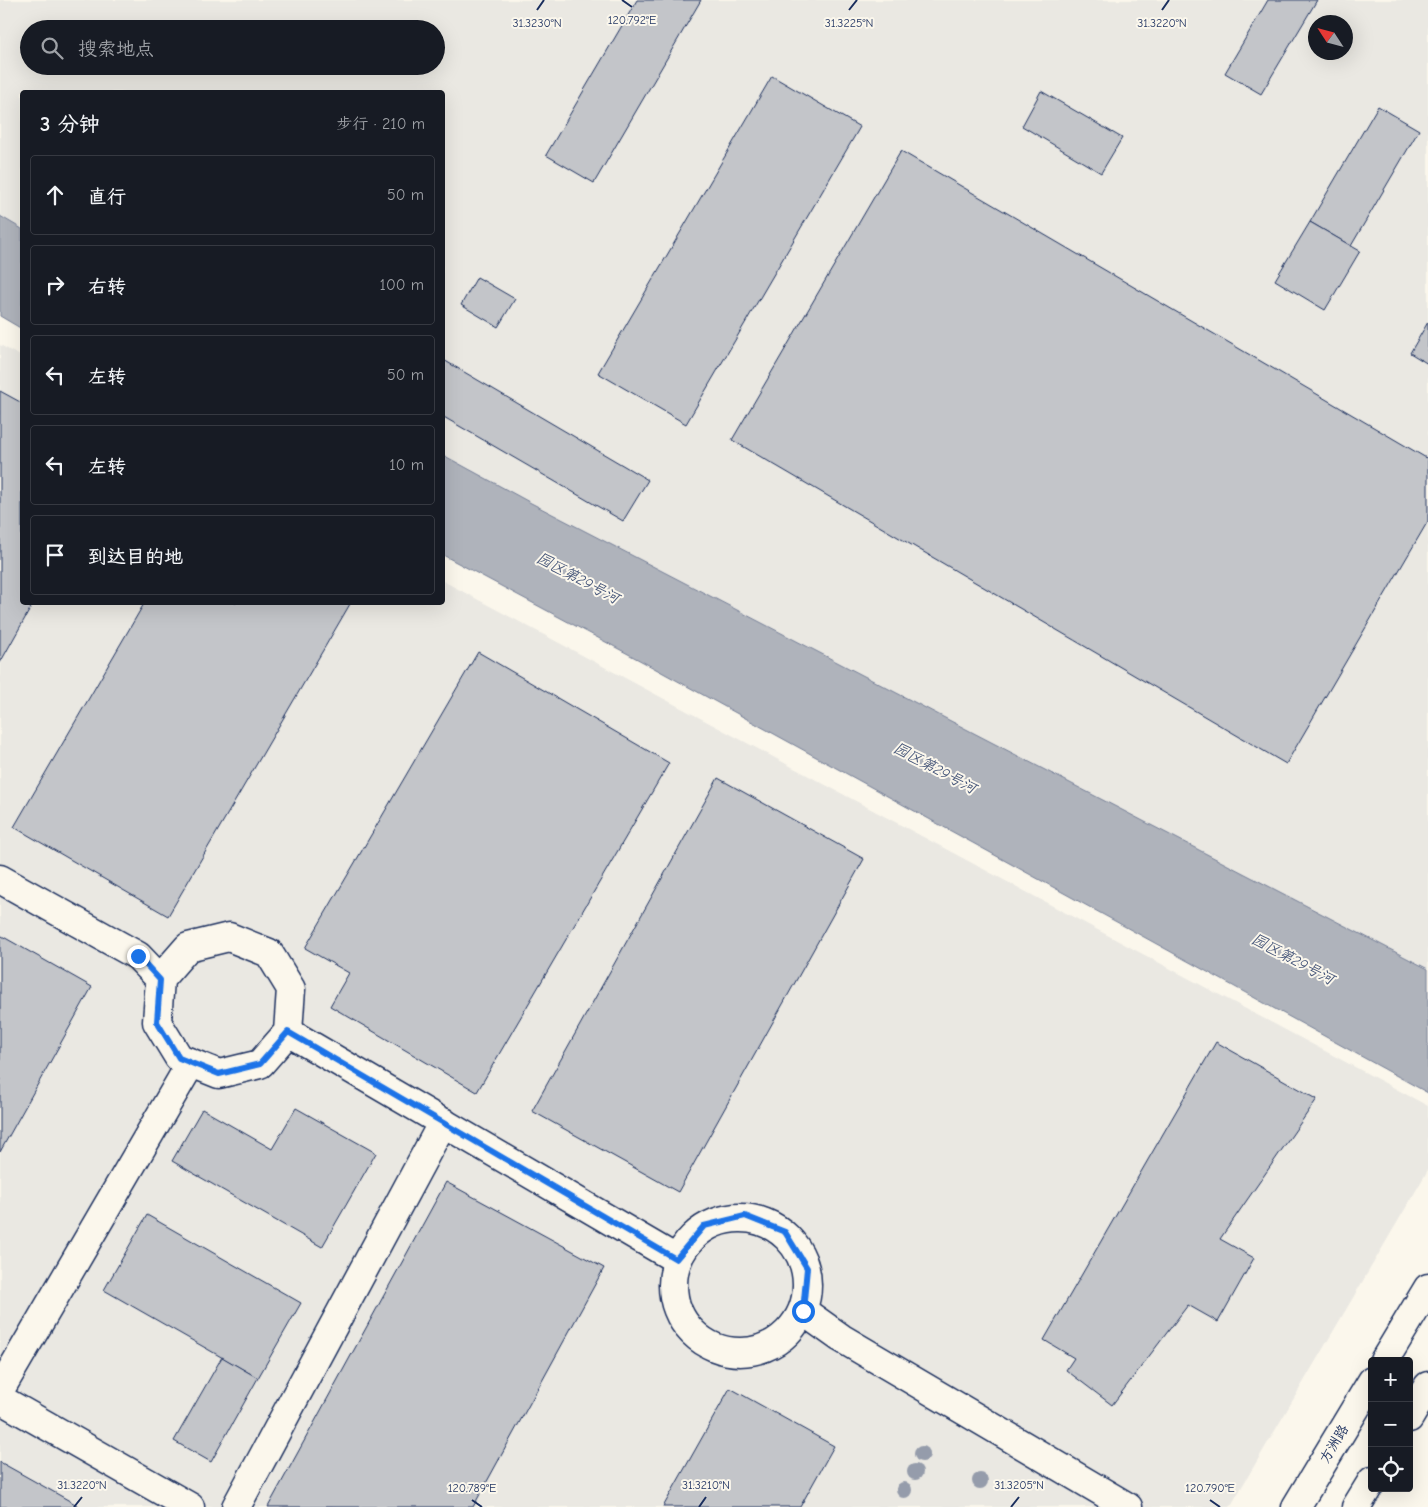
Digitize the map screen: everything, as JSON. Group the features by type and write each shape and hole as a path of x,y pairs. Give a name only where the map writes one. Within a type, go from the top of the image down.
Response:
{"main road":[{"path":"0,879 138,956 160,980"},
{"path":"230,936 269,953 291,989 288,1032 260,1064 219,1074 191,1063 179,1058 157,1022 160,980 188,947 230,936"},
{"path":"288,1032 676,1259"},
{"path":"0,1390 191,1063"},
{"path":"236,1507 443,1122"},
{"path":"745,1216 785,1232 807,1268 803,1311 776,1344 734,1354 695,1338 673,1301 676,1259 704,1226 745,1216"},
{"path":"1386,1357 1428,1288"},
{"path":"803,1311 841,1338 1128,1507"},
{"path":"1413,1411 1428,1386"},
{"name":"方洲路","path":"1296,1507 1368,1388"},
{"path":"0,1399 190,1507"},
{"path":"1356,1507 1368,1488"}],"shaded area":[{"path":"0,0 1428,0 1428,969 531,503 445,456 445,90 20,90 20,228 0,216"},
{"path":"0,345 20,356 20,605 445,605 445,582 1428,1106 1428,1170 1230,1507 0,1507"}],"water":[{"path":"0,216 20,228 20,328 0,316"},
{"name":"园区第29号河","path":"445,456 531,503 1428,969 1428,1093 645,663 445,556"}],"building":[{"path":"637,0 701,0 594,183 546,155"},
{"path":"1268,0 1317,0 1261,94 1225,73"},
{"path":"772,76 860,127 686,424 598,373"},
{"path":"1041,91 1122,138 1101,173 1022,126"},
{"path":"1378,106 1419,130 1351,246 1310,222"},
{"path":"901,151 1428,459 1428,521 1286,764 732,440"},
{"path":"1310,222 1360,251 1325,310 1275,280"},
{"path":"477,277 515,299 498,327 461,305"},
{"path":"1428,322 1428,364 1410,353"},
{"path":"445,361 648,480 623,521 445,418"},
{"path":"0,391 20,402 20,605 32,605 0,663"},
{"path":"143,605 349,605 168,916 14,827"},
{"path":"478,652 669,763 477,1092 330,1006 349,973 305,948"},
{"path":"718,778 864,859 678,1192 532,1111"},
{"path":"0,935 92,987 0,1152"},
{"path":"1216,1042 1317,1099 1220,1239 1254,1258 1218,1322 1188,1305 1112,1405 1066,1370 1074,1358 1044,1340"},
{"path":"296,1108 376,1153 322,1247 172,1161 202,1109 272,1149"},
{"path":"446,1182 604,1268 473,1507 268,1507"},
{"path":"147,1215 301,1303 258,1378 104,1290"},
{"path":"222,1357 258,1378 211,1462 174,1441"},
{"path":"730,1388 834,1446 800,1507 663,1507"},
{"path":"0,1462 77,1505 76,1507 0,1507"}],"route":[{"path":"138,956 160,980 157,1022 179,1058 219,1074 260,1064 288,1032 676,1259 704,1226 745,1216 785,1232 807,1268 803,1311"}]}
